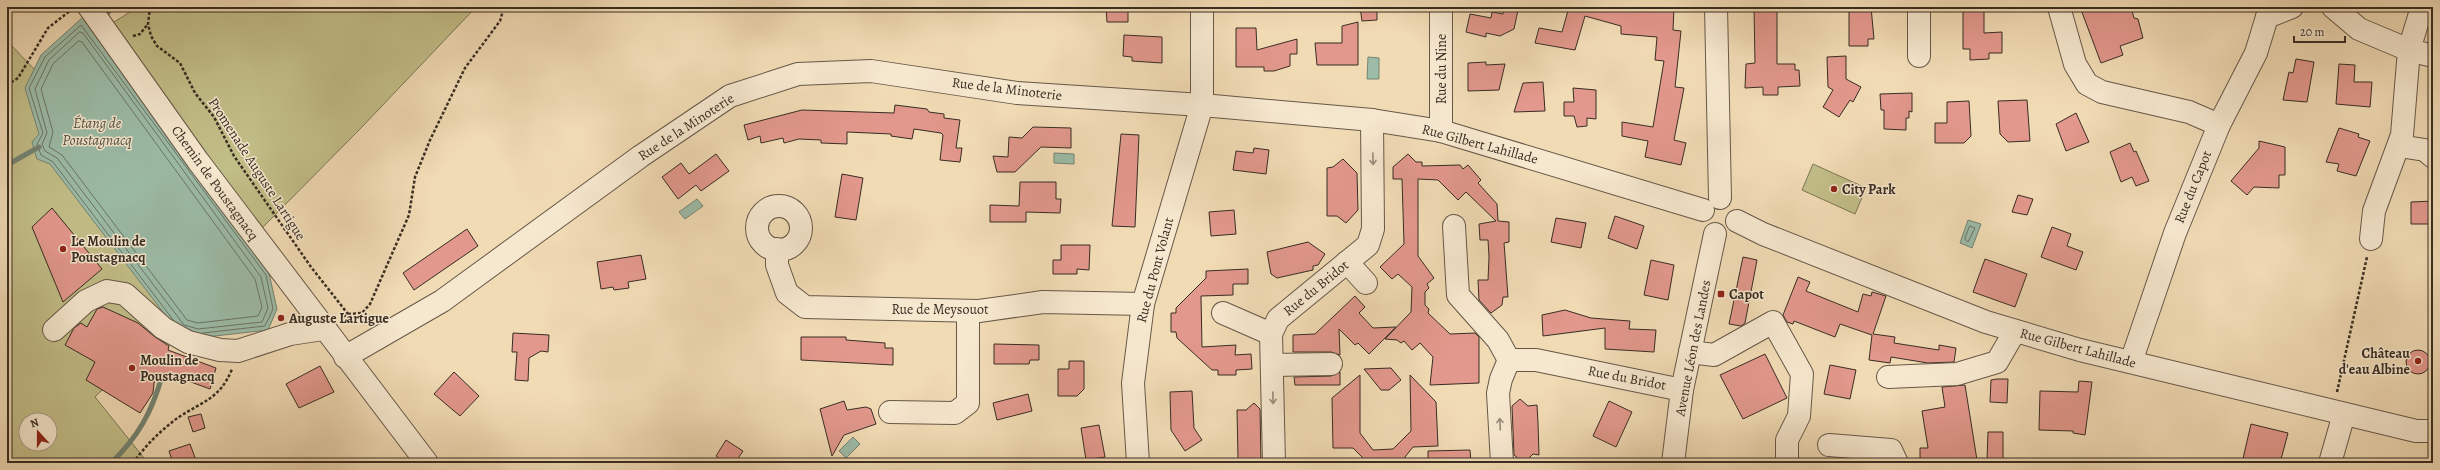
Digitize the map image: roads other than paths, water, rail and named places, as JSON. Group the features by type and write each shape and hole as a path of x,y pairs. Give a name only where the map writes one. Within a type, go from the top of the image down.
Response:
{"street":[{"name":"Rue du Pont Volant","path":"1138,463 1133,383 1143,304 1202,105 1202,7"},
{"name":"Rue du Nine","path":"1441,7 1441,131"},
{"path":"1711,204 1730,201 1734,205 1737,221 1726,233 1715,234 1704,224 1711,204 1716,7"},
{"path":"1919,7 1919,56"},
{"path":"2059,7 2075,64 2087,84 2102,92 2189,112 2219,125"},
{"name":"Rue du Capot","path":"2131,362 2137,340 2175,233 2219,125 2256,53 2261,12 2292,7"},
{"path":"2333,7 2359,29 2409,50 2433,56"},
{"path":"2371,239 2374,211 2402,135 2409,50 2422,7"},
{"name":"Chemin de Poustagnacq","path":"88,12 323,329 427,463"},
{"name":"Rue de la Minoterie","path":"345,357 442,300 641,156 730,96 798,74 871,71 1017,93 1202,105"},
{"name":"Rue Gilbert Lahillade","path":"1202,105 1372,120 1441,131 1711,204"},
{"name":"Rue du Bridot","path":"1271,334 1278,319 1368,245 1373,229 1372,120"},
{"path":"2398,146 2425,150 2433,157"},
{"name":"Rue Gilbert Lahillade","path":"1737,221 1763,234 1986,322 2015,331 2131,362 2344,414 2416,431 2433,431"},
{"path":"1454,226 1458,296 1498,340 1510,360 1501,379 1498,393 1502,463"},
{"name":"Avenue Léon des Landes","path":"1673,463 1682,390 1715,234"},
{"name":"Rue de Meysouot","path":"777,249 777,265 787,293 804,307 968,311 1043,302 1143,304"},
{"path":"1347,262 1366,282"},
{"path":"54,330 86,301 107,291 125,294 163,328 188,342 220,350 238,351 290,334 323,329"},
{"path":"890,412 956,413 968,403 968,311"},
{"path":"1223,313 1271,334 1274,463"},
{"path":"1690,352 1714,355 1773,322 1802,374 1799,416 1787,440 1787,463"},
{"path":"1888,377 1957,374 1997,362 2015,331"},
{"name":"Rue du Bridot","path":"1510,360 1536,360 1682,390"},
{"path":"1272,365 1331,364"},
{"path":"2330,463 2344,414"},
{"path":"1829,445 1891,450 1897,463"}],"water":[{"name":"Étang de Poustagnacq","path":"83,17 269,273 277,309 268,330 197,338 179,333 50,164 37,159 32,142 39,134 25,88 41,55"},
{"path":"1368,57 1379,58 1379,79 1367,79"},
{"path":"1054,153 1074,154 1074,164 1054,163"},
{"path":"697,199 703,206 685,219 679,212"},
{"path":"1968,220 1981,224 1972,248 1960,243"},
{"path":"853,437 860,444 846,458 839,451"}],"waterway":[{"path":"104,18 112,7"},
{"path":"7,165 39,147"},
{"path":"111,463 129,444 143,423 154,401 162,376"}],"place":[{"name":"City Park","path":"1834,189"},
{"name":"Le Moulin de Poustagnacq","path":"63,249"},
{"name":"Capot","path":"1721,294"},
{"name":"Auguste Lartigue","path":"281,318"},
{"name":"Château d'eau Albine","path":"2418,361"},
{"name":"Moulin de Poustagnacq","path":"132,368"}]}
